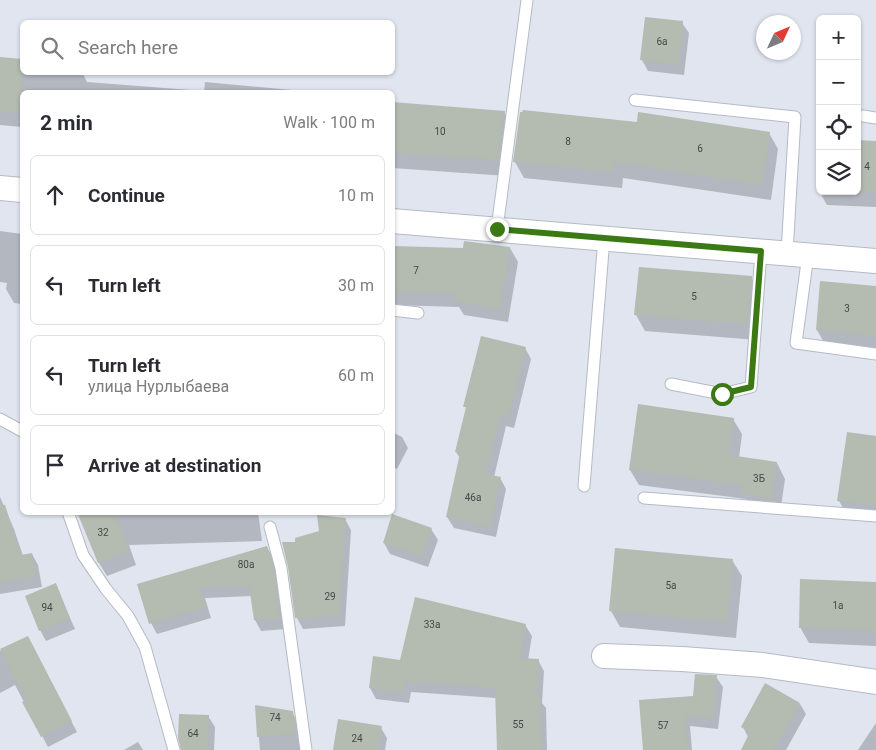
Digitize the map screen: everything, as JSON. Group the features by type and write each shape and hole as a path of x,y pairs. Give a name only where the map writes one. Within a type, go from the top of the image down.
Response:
{"street":[{"path":"0,188 20,190"},
{"path":"395,221 876,261"},
{"path":"604,656 763,664 876,682"}],"lane":[{"path":"497,229 527,0"},
{"path":"635,100 794,117 798,254 796,343 876,354"},
{"path":"863,116 876,118"},
{"path":"584,486 604,238"},
{"path":"671,384 722,394 751,387 761,251"},
{"path":"395,310 418,314"},
{"path":"0,419 20,430"},
{"path":"644,498 876,516"},
{"path":"69,515 83,555 106,589 128,616 145,647 174,750"},
{"path":"270,527 281,568 306,750"}],"building":[{"path":"645,17 683,21 679,65 640,60"},
{"path":"0,57 20,59 22,90 20,90 20,113 0,111"},
{"path":"395,102 505,111 498,160 395,153"},
{"path":"523,110 637,122 638,112 770,132 762,185 614,162 613,172 513,162 520,112"},
{"path":"861,140 876,141 876,192 861,191"},
{"path":"464,241 510,247 500,309 454,301 455,294 395,292 395,246 463,248"},
{"path":"639,267 752,276 748,324 634,315"},
{"path":"820,281 876,286 876,336 816,330"},
{"path":"481,336 526,347 508,418 500,416 486,474 501,477 490,527 446,517 460,453 455,452 466,407 463,407"},
{"path":"638,404 734,418 729,455 777,462 772,499 741,494 742,485 629,470"},
{"path":"847,432 876,436 876,506 837,501"},
{"path":"0,505 5,505 21,555 32,553 36,576 0,583"},
{"path":"78,515 116,515 129,551 98,563"},
{"path":"317,515 346,518 339,616 295,618 288,567 282,542 295,542 295,538 319,531"},
{"path":"392,515 432,528 422,556 383,543"},
{"path":"267,546 274,569 280,619 254,620 249,586 200,587 206,607 149,624 137,584"},
{"path":"615,548 733,559 727,622 609,611"},
{"path":"800,579 876,582 876,631 799,628"},
{"path":"56,583 70,618 39,631 25,596"},
{"path":"415,597 526,624 520,658 539,659 536,696 540,696 542,750 497,750 495,688 405,681 403,693 369,688 373,656 400,660"},
{"path":"28,636 72,721 41,737 22,702 26,700 0,649"},
{"path":"695,674 717,675 713,719 685,716 688,750 643,750 639,700 693,696"},
{"path":"765,683 800,703 774,750 741,750 750,732 741,727"},
{"path":"255,705 293,711 296,734 257,737"},
{"path":"179,714 209,715 208,750 181,750 178,738"},
{"path":"338,719 382,726 378,750 333,750"}],"route":[{"path":"497,229 761,251 751,387 722,394"}]}
